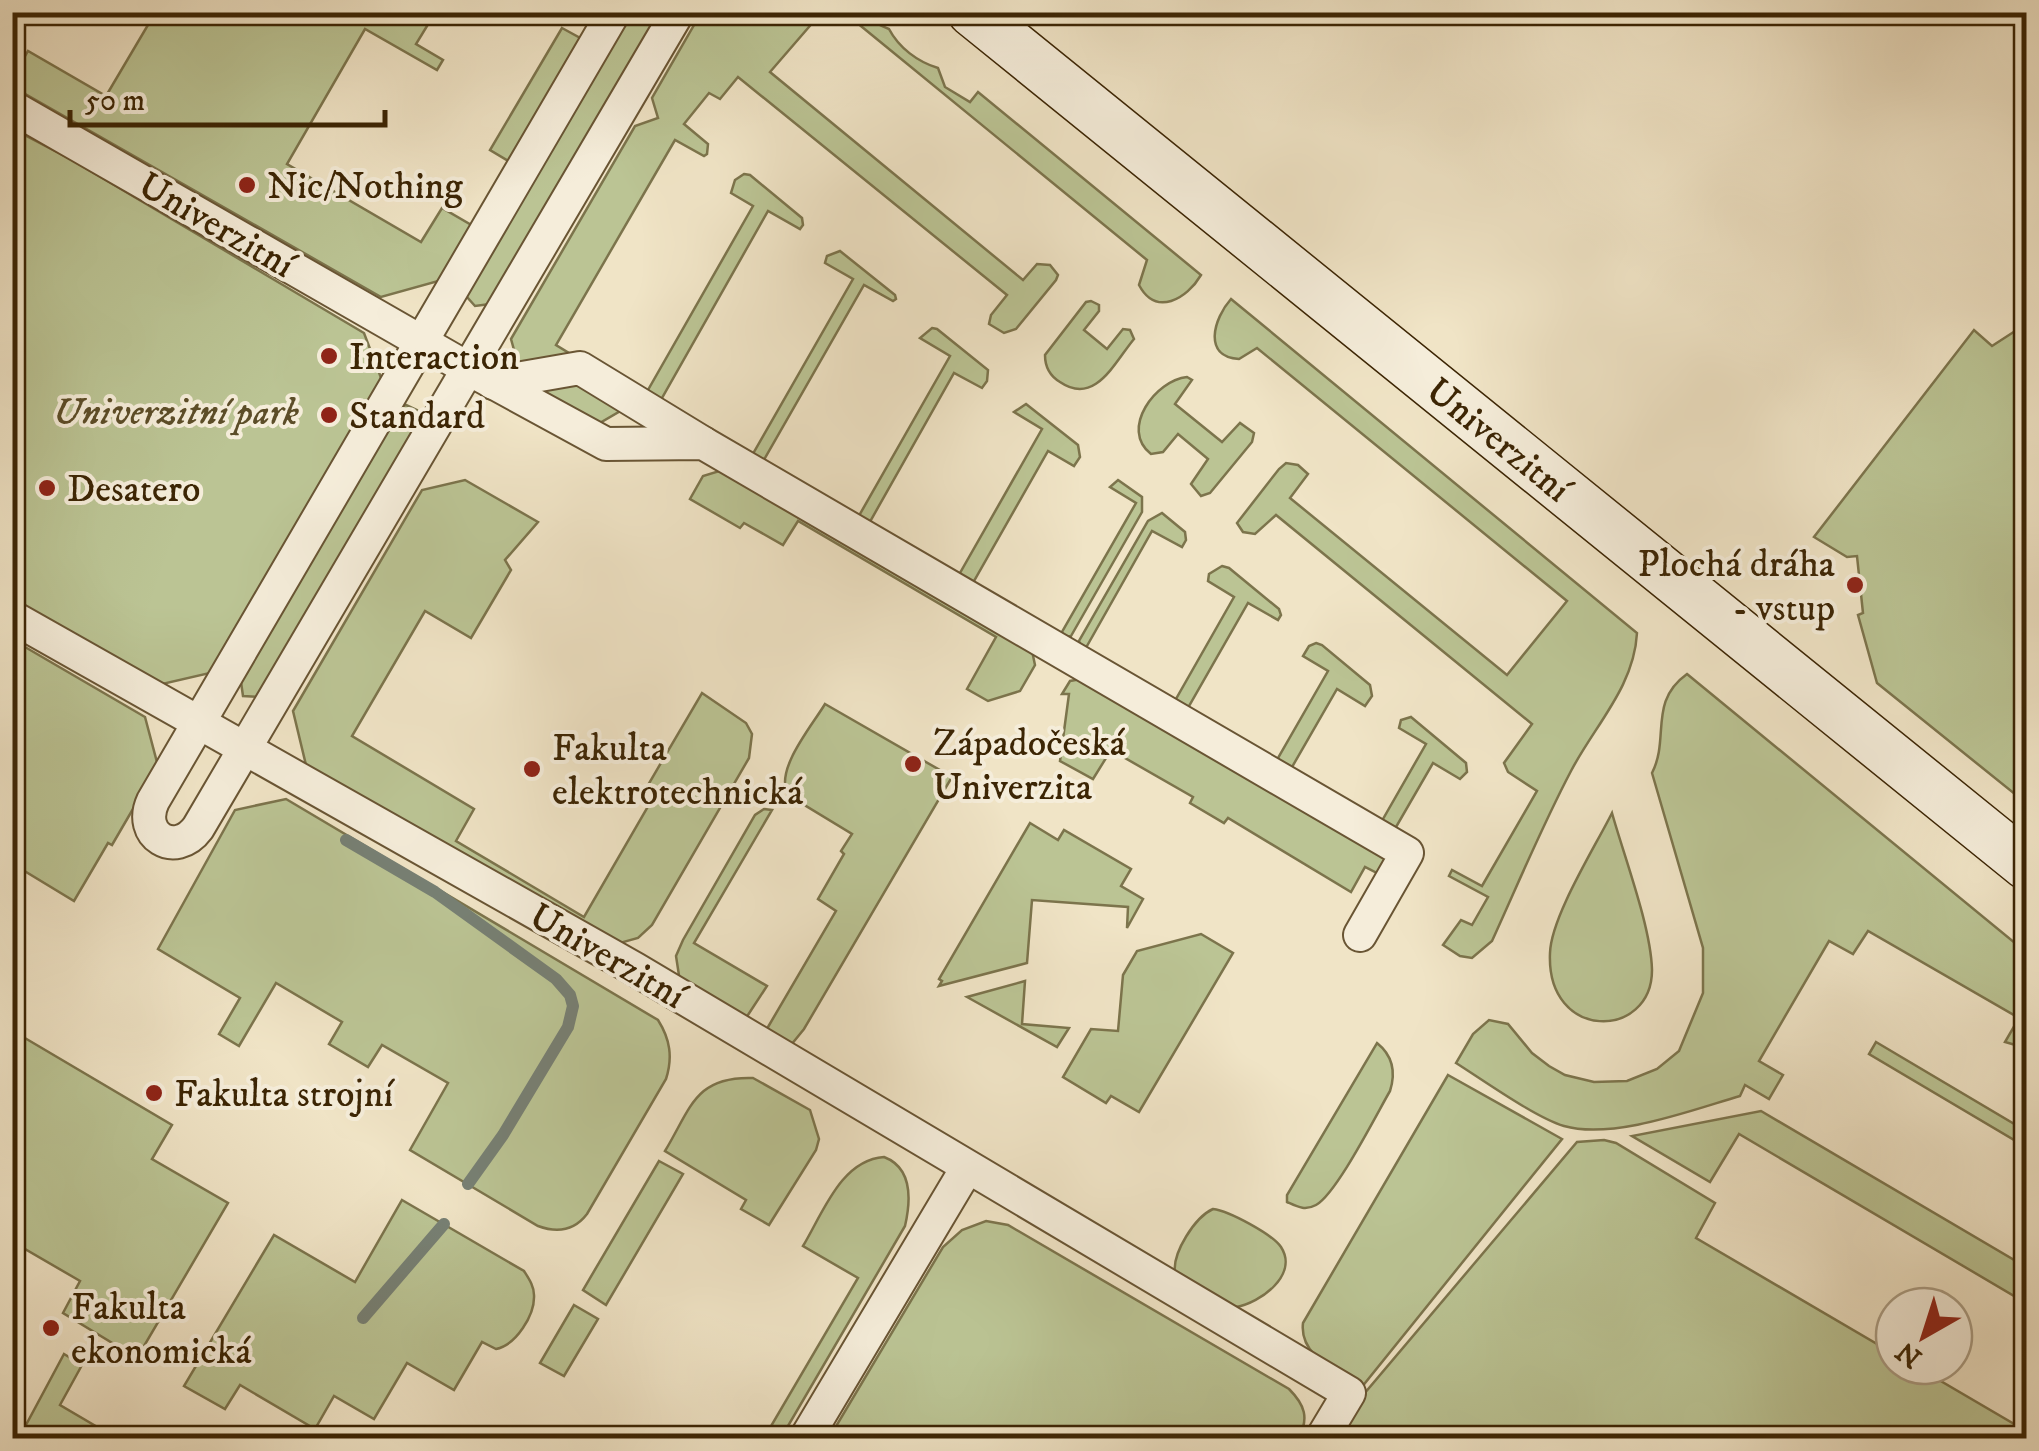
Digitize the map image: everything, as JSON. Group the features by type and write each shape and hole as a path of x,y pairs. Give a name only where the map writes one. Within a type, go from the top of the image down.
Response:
{"street":[{"path":"614,12 149,808 150,826 161,839 178,842 193,835 482,377 678,12"},
{"name":"Univerzitní","path":"972,12 2026,865"},
{"name":"Univerzitní","path":"12,107 606,444 704,444"},
{"path":"482,377 580,368 1407,853 1360,934"},
{"name":"Univerzitní","path":"12,617 636,969 1349,1393 1322,1438"},
{"path":"806,1438 966,1168"}],"green space":[{"path":"155,13 435,13 416,44 443,60 437,70 365,29 287,164 421,242 442,208 473,226 442,280 381,297 13,87 13,77 28,51 106,96"},
{"path":"628,13 659,13 490,304 475,306 467,291"},
{"path":"701,13 821,13 770,72 1023,280 1037,264 1050,265 1058,275 1056,280 1016,329 1004,333 989,324 991,315 1007,295 738,77 720,99 709,93 684,124 708,144 707,154 704,156 675,140 556,345 582,361 519,368 511,339 635,126 658,118 652,98"},
{"path":"845,13 889,29 910,53 938,68 945,87 970,102 978,92 1201,275 1195,284 1171,301 1162,302 1146,295 1139,285 1147,260"},
{"path":"562,28 582,39 510,162 490,150"},
{"name":"Univerzitní park","path":"13,129 364,333 383,383 210,673 158,685 13,599"},
{"path":"744,174 802,218 803,225 800,229 768,211 658,405 644,397 753,206 731,193 735,180"},
{"path":"840,251 896,299 893,301 864,285 761,465 750,459 853,279 825,263 827,256"},
{"path":"1231,299 1637,633 1621,688 1560,792 1492,941 1472,958 1460,956 1443,945 1461,920 1472,925 1488,897 1449,876 1452,870 1482,886 1537,791 1508,772 1504,763 1532,724 1276,515 1255,534 1243,532 1237,523 1279,469 1286,463 1298,465 1308,474 1290,498 1507,675 1567,601 1257,348 1239,359 1220,351 1216,326"},
{"path":"1086,302 1099,305 1099,311 1084,330 1107,349 1123,329 1130,330 1134,339 1103,378 1084,389 1072,388 1051,374 1045,355"},
{"path":"2026,324 2026,803 1877,683 1858,615 1863,613 1857,556 1847,557 1814,537 1974,330 1992,346"},
{"path":"932,328 988,370 987,381 982,388 954,373 867,527 856,521 950,356 920,338"},
{"path":"580,374 622,410 598,424 529,384"},
{"path":"1175,380 1192,380 1175,404 1222,442 1240,423 1254,433 1252,442 1210,493 1201,496 1191,484 1208,459 1178,434 1163,452 1151,454 1142,444 1139,432 1145,407 1154,396"},
{"path":"1026,404 1078,445 1080,457 1074,466 1048,451 970,588 956,580 1042,429 1014,412"},
{"path":"406,405 417,410 419,422 258,697 243,696 241,682 399,409"},
{"path":"729,468 1031,646 1035,665 1020,691 988,701 967,689 996,637 798,521 783,545 744,523 740,528 690,499 703,476"},
{"path":"465,480 538,522 505,560 511,570 471,638 425,611 352,736 474,809 456,841 584,917 657,791 648,785 702,693 746,723 752,734 749,758 652,925 638,938 620,943 306,765 293,711 422,490"},
{"path":"1118,480 1142,497 1142,512 1071,636 1058,639 1136,503 1110,487"},
{"path":"1162,513 1185,532 1186,540 1182,547 1152,531 1083,653 1079,641 1148,521"},
{"path":"1222,566 1279,609 1281,615 1278,620 1248,603 1185,713 1172,706 1234,597 1208,581 1209,574"},
{"path":"13,640 145,717 158,766 74,901 13,864"},
{"path":"1316,643 1370,685 1372,696 1365,706 1337,689 1288,774 1274,765 1328,671 1303,656"},
{"path":"1687,674 2026,952 2026,1048 2005,1042 2019,1018 1868,931 1853,954 1829,941 1759,1061 1783,1075 1769,1099 1745,1085 1740,1096 1676,1115 1629,1126 1584,1129 1564,1126 1539,1115 1456,1063 1473,1034 1489,1020 1508,1024 1532,1053 1549,1066 1565,1075 1594,1082 1627,1081 1657,1069 1679,1051 1703,993 1703,948 1652,773 1668,696"},
{"path":"1087,678 1394,857 1383,876 1365,867 1351,892 1228,818 1224,823 1190,803 1193,797 1111,750 1093,779 1060,761 1069,694 1062,694 1070,681"},
{"path":"825,704 952,777 791,1045 767,1034 768,1027 836,911 818,899 852,834 788,795 785,785 796,748"},
{"path":"1411,717 1466,763 1467,772 1460,779 1433,763 1392,834 1379,826 1426,744 1399,728 1401,720"},
{"path":"286,799 658,1020 669,1048 666,1079 587,1214 577,1224 558,1230 538,1226 410,1150 448,1083 382,1045 368,1067 329,1044 342,1022 276,983 239,1046 219,1034 240,998 158,949 235,810"},
{"path":"764,809 772,810 694,943 767,986 746,1018 680,982 676,956 755,815"},
{"path":"1612,813 1642,913 1652,970 1647,993 1635,1009 1619,1019 1600,1021 1581,1016 1564,1003 1553,982 1550,953 1566,902"},
{"path":"1030,823 1058,840 1064,830 1131,869 1121,886 1143,899 1127,928 1128,907 1032,900 1027,963 939,986 939,979"},
{"path":"1201,934 1233,953 1139,1112 1111,1096 1106,1103 1063,1077 1091,1029 1118,1031 1123,975 1137,951"},
{"path":"1025,981 1022,1024 1069,1028 1057,1047 967,997"},
{"path":"13,1031 172,1125 152,1159 228,1203 137,1358 63,1313 80,1281 13,1242"},
{"path":"1876,1042 2026,1131 2026,1147 1869,1054"},
{"path":"1377,1043 1389,1058 1393,1077 1390,1091 1366,1134 1325,1198 1308,1208 1287,1202 1287,1195"},
{"path":"1448,1075 1562,1139 1361,1388 1313,1354 1303,1335 1303,1323"},
{"path":"753,1078 810,1110 819,1139 769,1225 741,1209 746,1200 665,1151 689,1108 707,1089 734,1079"},
{"path":"1761,1111 2026,1267 2026,1303 1739,1134 1710,1182 1632,1136"},
{"path":"1577,1142 1616,1143 1715,1203 1696,1238 1874,1342 1874,1386 1949,1386 2026,1431 2026,1438 1335,1438 1353,1407"},
{"path":"884,1157 900,1169 908,1186 905,1226 781,1438 764,1438 858,1278 803,1246 845,1178 869,1160"},
{"path":"659,1161 683,1174 606,1305 583,1290"},
{"path":"402,1200 524,1271 533,1289 533,1303 523,1328 511,1342 496,1349 482,1342 454,1390 407,1363 374,1419 334,1396 315,1429 240,1385 225,1409 184,1386 274,1235 355,1282"},
{"path":"1213,1209 1239,1218 1269,1236 1285,1257 1285,1268 1274,1286 1256,1300 1236,1307 1175,1273 1186,1236"},
{"path":"986,1221 1008,1225 1289,1389 1304,1412 1299,1438 829,1438 943,1247 962,1230"},
{"path":"574,1305 598,1319 564,1376 540,1363"},
{"path":"64,1354 82,1365 60,1405 116,1438 19,1438"}],"waterway":[{"path":"346,840 435,892 556,979 570,995 573,1006 568,1027 503,1135 468,1184"},
{"path":"363,1318 444,1224"}],"place":[{"name":"Nic/Nothing","path":"247,185"},
{"name":"Interaction","path":"329,356"},
{"name":"Standard","path":"329,415"},
{"name":"Desatero","path":"47,488"},
{"name":"Plochá dráha - vstup","path":"1855,585"},
{"name":"Západočeská Univerzita","path":"913,764"},
{"name":"Fakulta elektrotechnická","path":"532,769"},
{"name":"Fakulta strojní","path":"154,1093"},
{"name":"Fakulta ekonomická","path":"51,1328"}]}
